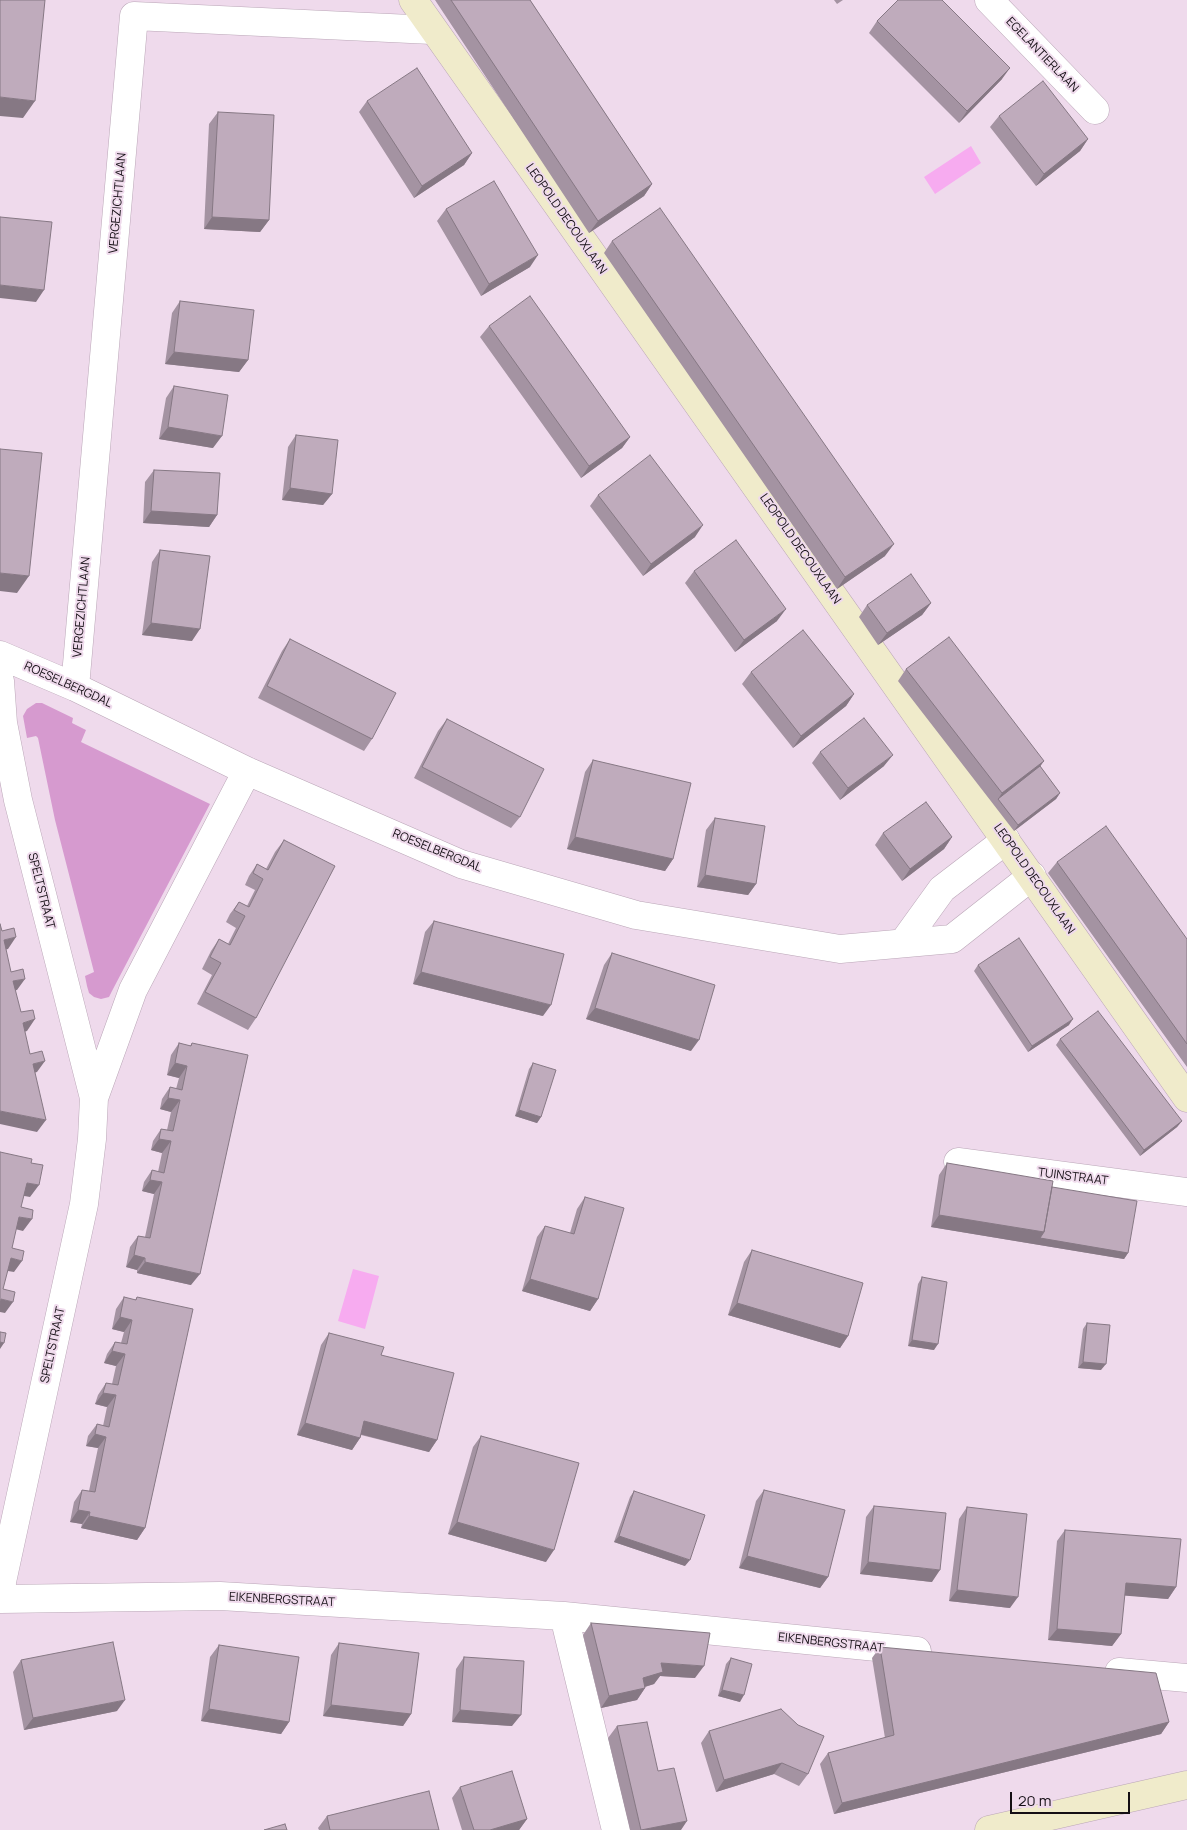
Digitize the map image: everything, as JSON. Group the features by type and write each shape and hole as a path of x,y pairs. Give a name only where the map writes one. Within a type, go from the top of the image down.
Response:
{"street":[{"name":"LEOPOLD DECOUXLAAN","path":"413,0 432,30 1032,876 1187,1098"},
{"name":"EGELANTIERLAAN","path":"989,0 1095,110"},
{"name":"VERGEZICHTLAAN","path":"75,687 134,16 432,30"},
{"name":"ROESELBERGDAL","path":"0,655 75,687 248,771 461,864 636,915 840,949 952,939 1032,876"},
{"name":"SPELTSTRAAT","path":"0,681 3,722 18,800 94,1098 92,1140 84,1204 0,1591"},
{"name":"SPELTSTRAAT","path":"94,1098 133,990 248,771"},
{"path":"903,943 942,889 1006,840"},
{"name":"TUINSTRAAT","path":"958,1162 1187,1192"},
{"name":"EIKENBERGSTRAAT","path":"0,1599 220,1596 564,1616 940,1654"},
{"path":"564,1616 616,1830"},
{"path":"1098,1670 1187,1678"},
{"path":"989,1830 1187,1784"}],"shaded area":[{"path":"971,146 981,163 935,194 924,177"},
{"path":"36,703 42,703 73,718 72,723 86,730 81,742 210,804 109,997 101,999 89,993 87,986 85,976 94,972 55,820 38,738 36,736 27,738 23,716 27,709"},
{"path":"353,1269 379,1276 365,1329 338,1321"}],"building":[{"path":"0,0 45,0 35,101 0,97"},
{"path":"451,0 530,0 652,184 598,221"},
{"path":"898,0 942,0 1010,68 967,111 877,21"},
{"path":"417,68 472,153 422,186 367,101"},
{"path":"1043,81 1088,139 1044,174 999,116"},
{"path":"218,112 274,115 269,220 212,217"},
{"path":"494,181 538,255 489,284 446,209"},
{"path":"660,208 894,544 845,577 612,241"},
{"path":"0,217 52,222 44,290 0,285"},
{"path":"530,296 630,437 589,466 489,326"},
{"path":"180,301 254,310 248,360 174,352"},
{"path":"174,386 228,395 222,436 168,427"},
{"path":"296,435 338,440 332,494 290,488"},
{"path":"0,449 42,453 29,576 0,573"},
{"path":"650,455 703,525 651,564 598,495"},
{"path":"154,470 220,473 217,515 151,511"},
{"path":"736,540 786,609 744,640 694,571"},
{"path":"160,550 210,556 200,629 151,623"},
{"path":"911,574 931,603 887,633 867,605"},
{"path":"803,630 854,694 801,736 751,672"},
{"path":"949,637 1044,761 1002,793 906,669"},
{"path":"290,639 396,693 372,739 267,686"},
{"path":"864,718 893,755 848,788 820,752"},
{"path":"447,719 544,769 520,817 422,767"},
{"path":"593,760 691,783 673,859 575,837"},
{"path":"1040,766 1060,793 1018,825 998,799"},
{"path":"926,802 952,837 910,869 883,833"},
{"path":"715,818 765,826 756,884 705,875"},
{"path":"1106,826 1187,939 1187,1044 1057,862"},
{"path":"284,840 335,866 256,1018 205,992 221,963 210,957 219,939 230,945 245,916 234,910 239,902 249,907 263,879 253,873 257,864 268,870"},
{"path":"434,921 564,954 551,1005 421,972"},
{"path":"0,924 2,931 14,928 16,937 4,940 11,972 23,969 25,979 13,981 21,1012 33,1010 35,1019 23,1023 30,1054 42,1051 45,1061 33,1064 46,1120 0,1111"},
{"path":"1019,938 1073,1019 1032,1046 978,965"},
{"path":"612,953 715,985 699,1040 595,1008"},
{"path":"1098,1011 1182,1121 1144,1150 1060,1039"},
{"path":"179,1043 191,1046 192,1043 248,1055 200,1274 145,1262 145,1258 134,1255 138,1236 150,1238 162,1182 150,1180 152,1170 164,1173 171,1141 159,1139 161,1129 173,1131 180,1100 168,1098 170,1087 182,1090 187,1066 175,1063"},
{"path":"533,1063 556,1070 541,1117 519,1110"},
{"path":"0,1152 32,1159 31,1163 43,1165 39,1185 27,1183 21,1207 33,1210 32,1219 19,1217 12,1248 24,1251 22,1261 11,1258 3,1289 15,1292 13,1302 1,1299 0,1305"},
{"path":"947,1163 1053,1181 1044,1232 939,1215"},
{"path":"1052,1187 1137,1201 1128,1253 1040,1238 1044,1232"},
{"path":"585,1197 624,1208 598,1299 530,1279 545,1226 574,1234"},
{"path":"752,1250 863,1283 848,1336 737,1303"},
{"path":"922,1277 947,1282 938,1344 912,1340"},
{"path":"124,1297 136,1300 137,1297 193,1309 145,1528 89,1516 90,1512 78,1510 82,1490 95,1492 106,1437 95,1434 97,1424 109,1427 116,1395 103,1393 106,1383 118,1385 125,1354 112,1351 115,1342 127,1344 132,1320 120,1317"},
{"path":"1087,1323 1110,1325 1106,1364 1083,1362"},
{"path":"0,1332 6,1333 4,1343 0,1342"},
{"path":"329,1333 384,1347 381,1355 454,1373 437,1440 364,1421 360,1438 305,1423"},
{"path":"481,1436 579,1463 554,1550 457,1522"},
{"path":"764,1490 845,1510 828,1577 747,1556"},
{"path":"634,1491 705,1515 690,1560 619,1536"},
{"path":"874,1506 946,1513 940,1570 868,1562"},
{"path":"967,1507 1027,1514 1018,1597 957,1590"},
{"path":"1065,1530 1181,1539 1176,1587 1126,1583 1121,1634 1057,1629"},
{"path":"591,1623 710,1633 704,1666 661,1663 663,1672 643,1678 645,1688 609,1696"},
{"path":"113,1642 125,1700 33,1718 21,1660"},
{"path":"339,1643 419,1653 411,1714 331,1705"},
{"path":"219,1645 299,1657 289,1722 209,1709"},
{"path":"880,1647 1156,1673 1169,1722 842,1803 828,1753 894,1735"},
{"path":"464,1657 524,1661 521,1715 460,1710"},
{"path":"731,1658 752,1664 744,1695 722,1690"},
{"path":"781,1709 798,1725 824,1736 808,1774 782,1763 724,1780 709,1731"},
{"path":"647,1722 658,1771 674,1768 687,1821 641,1830 617,1726"},
{"path":"512,1771 527,1819 490,1830 474,1830 460,1787"},
{"path":"429,1791 439,1830 330,1830 327,1816"},
{"path":"285,1824 287,1830 264,1830"}]}
